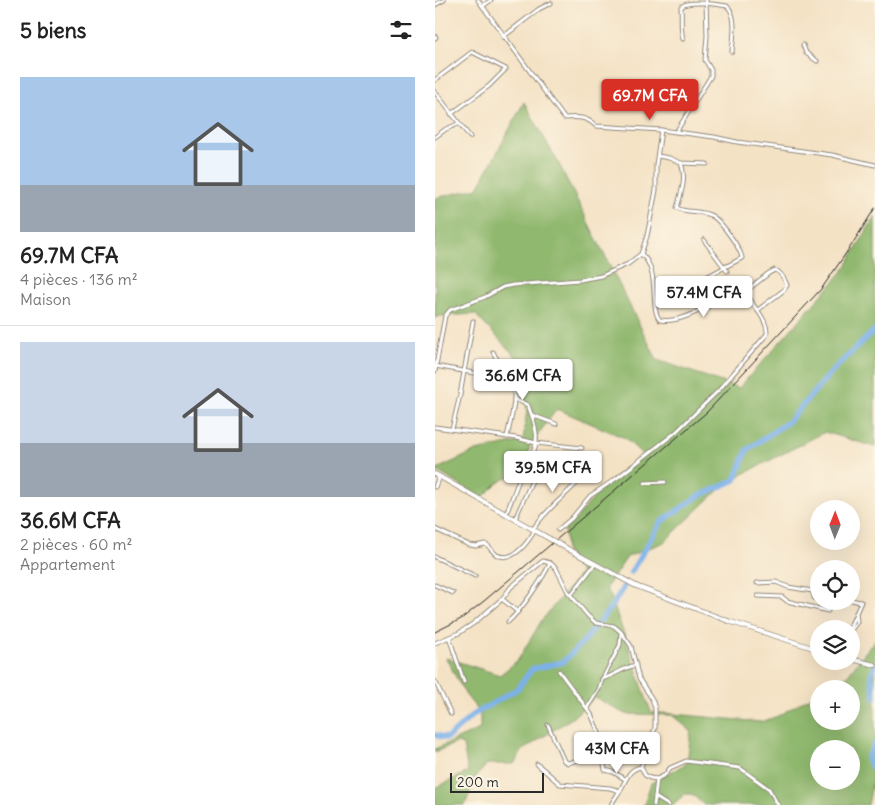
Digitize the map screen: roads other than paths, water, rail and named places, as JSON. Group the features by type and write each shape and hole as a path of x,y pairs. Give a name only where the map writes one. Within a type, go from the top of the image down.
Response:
{"street":[{"path":"435,5 444,0"},
{"path":"477,0 564,118 574,117 589,120 595,126 661,130 832,155 875,165"},
{"path":"483,6 491,0"},
{"path":"677,132 711,76 711,70 705,60 707,1"},
{"path":"683,39 680,24 683,20 681,7 687,2 707,1 729,7 734,30 732,52"},
{"path":"503,37 539,9 551,3"},
{"path":"803,45 806,53 817,61"},
{"path":"435,80 472,52 506,69 489,86 451,114"},
{"path":"435,92 470,137"},
{"path":"435,137 446,129 458,124"},
{"path":"435,372 445,316 450,310 485,297 503,287 579,280 601,276 628,264 641,254 654,206 656,165 661,130"},
{"path":"658,156 669,158 681,164 707,164"},
{"path":"656,304 726,269 739,261 742,256 727,232 712,216 693,210 679,210 677,208 682,192 684,173 681,164"},
{"path":"704,240 726,269"},
{"path":"558,530 572,518 590,496 663,444 719,390 767,334 768,330 758,310 745,292 737,289 714,304 684,317 675,320 658,318 653,279 647,260 641,254"},
{"path":"745,292 775,270 778,271 786,282 787,285 784,290 758,310"},
{"path":"453,429 473,321"},
{"path":"493,352 514,388 514,399 507,437"},
{"path":"435,366 491,376 506,376"},
{"path":"506,514 514,491 537,443 535,425 528,405 514,399"},
{"path":"531,415 556,424"},
{"path":"435,426 537,443 582,448"},
{"path":"529,459 549,468"},
{"path":"515,519 539,465"},
{"path":"435,529 469,545 485,544 496,554 502,556 519,551 527,543 542,516 590,468"},
{"path":"435,487 437,475 636,586 731,622 810,647"},
{"path":"645,483 665,482"},
{"path":"435,557 475,576"},
{"path":"435,643 474,623 502,599 511,587 543,561 550,562 558,571 563,584 571,596 598,624 611,625 621,632 631,646 639,679 652,698 655,708 655,728 641,767 645,775 657,779 665,775 670,768 686,761 740,768 769,789 778,805"},
{"path":"508,622 545,574 550,562"},
{"path":"571,596 595,564"},
{"path":"757,583 776,582 788,587 810,591"},
{"path":"435,585 453,593"},
{"path":"758,596 782,597 787,602 828,612"},
{"path":"502,599 517,612"},
{"path":"587,709 620,645 621,632"},
{"path":"449,637 464,682"},
{"path":"860,661 875,665"},
{"path":"602,680 613,676 623,668 636,665"},
{"path":"559,671 587,709 599,733 605,770 625,779"},
{"path":"435,681 451,714"},
{"path":"548,725 564,761 568,762 603,753"},
{"path":"537,764 560,784 610,788 620,791"},
{"path":"612,804 625,779 635,768 641,767"},
{"path":"654,805 657,779"},
{"path":"655,797 668,805"}],"waterway":[{"path":"631,572 661,522 697,497 735,480 747,450 789,421 834,369 875,330"},
{"path":"435,735 447,738 473,715 517,689 532,669 563,662 585,640 614,603 624,586"},
{"path":"875,666 871,675 875,698"},
{"path":"875,744 867,758 875,770"}],"railway":[{"path":"435,632 461,619 484,601 707,412 822,288 875,208"}]}
